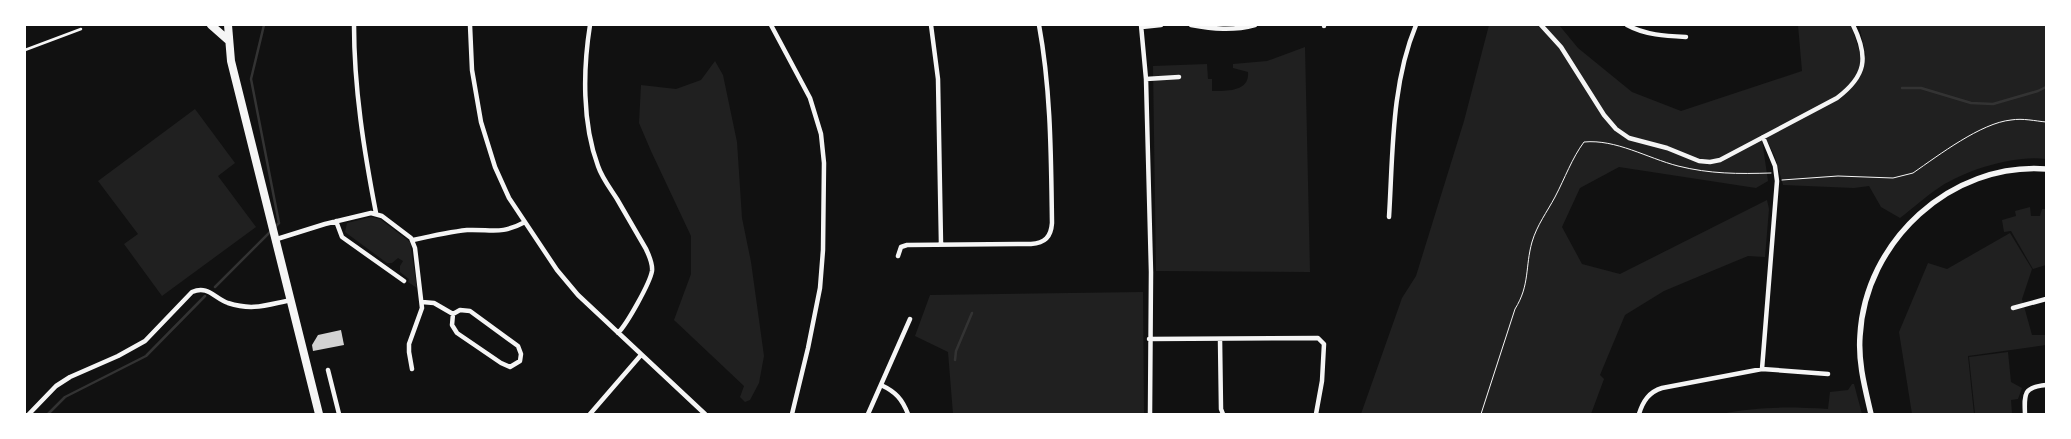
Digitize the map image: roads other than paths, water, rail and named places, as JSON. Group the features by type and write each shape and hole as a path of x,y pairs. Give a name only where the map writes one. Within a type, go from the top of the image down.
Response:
{"main road":[{"path":"211,25 228,40"},
{"path":"228,25 228,40 240,99 275,232 319,414"}],"street":[{"path":"354,25 357,96 376,214"},
{"path":"470,25 470,46 475,93 487,144 500,181 524,222 567,282 590,308 705,414"},
{"path":"590,25 586,94 587,128 590,143 604,179 646,249 652,269 650,278 626,323 618,333"},
{"path":"931,25 938,80 940,244"},
{"path":"898,256 899,250 903,246 1038,243 1047,239 1051,231 1050,139 1047,75 1039,25"},
{"path":"1150,414 1149,339 1151,290 1146,80 1141,26 1161,25"},
{"path":"1192,25 1220,29 1243,28 1255,25"},
{"path":"1389,218 1397,105 1404,63 1416,25"},
{"path":"1541,25 1561,47 1604,115 1616,129 1628,138 1667,148 1699,161 1710,162 1730,155 1837,98 1851,87 1861,74 1863,59 1860,40 1854,25"},
{"path":"1627,25 1636,30 1657,35 1686,37"},
{"path":"771,26 810,98 822,134 824,163 823,250 820,288 810,340 792,414"},
{"path":"1146,80 1180,77"},
{"path":"1762,369 1777,181 1763,137"},
{"path":"1871,414 1861,370 1861,321 1873,277 1892,243 1925,208 1972,181 2008,171 2046,169"},
{"path":"275,232 376,214 396,226 413,240 422,302 420,316 409,344 412,369"},
{"path":"336,221 342,237 404,281"},
{"path":"413,240 469,230 498,232 511,230 524,222"},
{"path":"29,414 56,386 70,377 118,356 145,341 192,292 205,289 226,302 252,308 291,300"},
{"path":"2013,308 2046,299"},
{"path":"422,302 434,303 452,314"},
{"path":"464,309 478,316 518,346 522,354 520,361 510,367 501,363 457,332 452,325 452,314 464,309"},
{"path":"868,414 910,319"},
{"path":"1149,339 1318,338 1324,344 1323,376 1316,414"},
{"path":"1220,340 1220,409 1223,414"},
{"path":"590,414 641,355"},
{"path":"1639,414 1646,398 1657,390 1762,369 1828,374"},
{"path":"328,370 339,414"},
{"path":"881,385 894,391 902,400 908,414"},
{"path":"2025,414 2024,400 2026,392 2032,387 2046,385"}],"lane":[{"path":"25,50 81,30"}],"waterway":[{"path":"215,287 279,223 251,79 264,25"},
{"path":"1902,88 1921,88 1971,103 1993,104 2046,87"},
{"path":"48,414 65,397 146,356 205,296"},
{"path":"955,360 956,351 972,313"}]}
